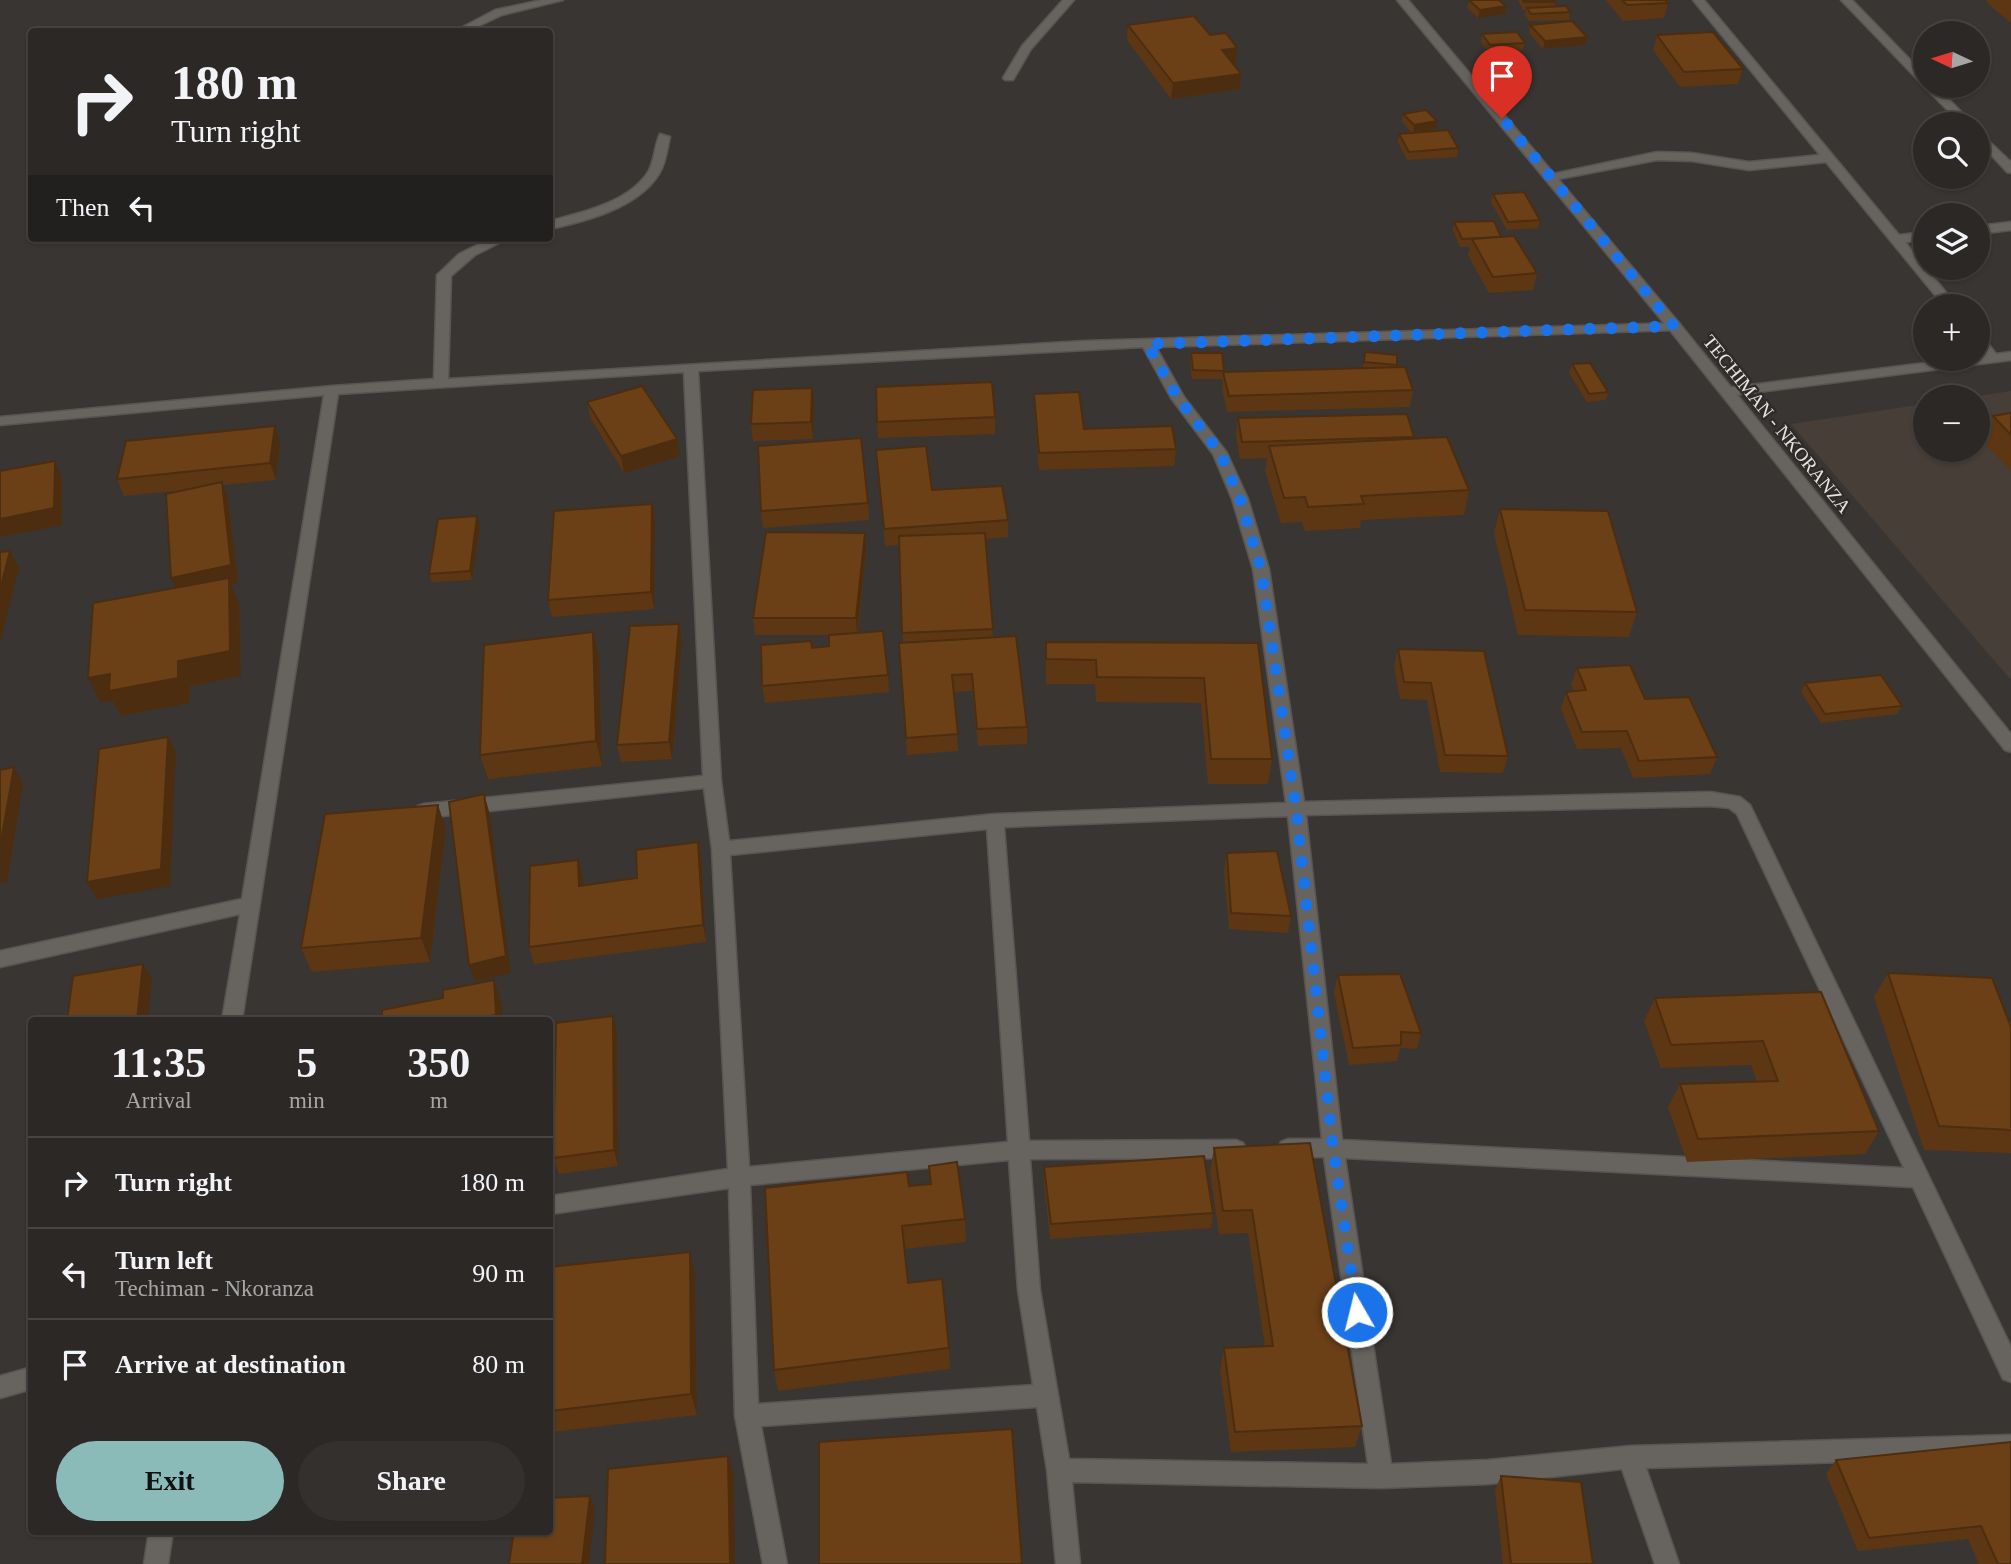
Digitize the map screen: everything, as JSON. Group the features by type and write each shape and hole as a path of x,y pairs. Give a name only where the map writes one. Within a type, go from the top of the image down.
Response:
{"street":[{"path":"466,28 499,12 558,0"},
{"path":"1009,78 1026,48 1069,0"},
{"name":"TECHIMAN - NKORANZA","path":"1402,0 1674,326 2011,746"},
{"path":"1698,0 1941,294"},
{"path":"1846,0 1913,69"},
{"path":"1942,98 1955,112"},
{"path":"553,224 598,212 633,193 654,172 664,137"},
{"path":"1990,147 2011,169"},
{"path":"1552,178 1657,156 1692,157 1749,166 1831,158"},
{"path":"1990,229 2011,226"},
{"path":"1897,239 1913,237"},
{"path":"440,385 444,275 456,261 475,247 491,242"},
{"path":"0,421 332,390 830,359 1147,344 1674,326"},
{"path":"1147,344 1178,398 1220,453 1240,499 1261,569 1296,809 1333,1148 1381,1476"},
{"path":"1727,392 2011,356"},
{"path":"691,369 712,781 720,849 739,1177 747,1416 775,1564"},
{"path":"232,1017 332,390"},
{"path":"424,811 712,781"},
{"path":"720,849 995,821 1296,809 1710,799 1734,802 1744,810 2011,1371"},
{"path":"995,821 1029,1290 1059,1470 1068,1564"},
{"path":"0,959 251,904"},
{"path":"553,1205 739,1177 1019,1150 1333,1148 1920,1178"},
{"path":"0,1387 28,1379"},
{"path":"747,1416 1046,1395"},
{"path":"1059,1470 1381,1476 1488,1472 1630,1457 2011,1446"},
{"path":"1630,1457 1667,1564"},
{"path":"156,1564 160,1535"}],"shaded area":[{"path":"2011,391 2011,680 1791,424 1913,406 1913,462 1990,462 1990,394"}],"building":[{"path":"1469,0 1499,0 1506,6 1480,10"},
{"path":"1523,0 1554,0 1555,2 1524,2"},
{"path":"1622,0 1665,0 1668,3 1627,5"},
{"path":"1566,6 1570,12 1531,14 1527,8"},
{"path":"1194,16 1210,35 1226,33 1237,48 1222,50 1241,74 1173,83 1128,25"},
{"path":"1572,21 1587,37 1545,41 1530,25"},
{"path":"1517,32 1525,43 1490,45 1482,34"},
{"path":"1713,32 1743,69 1684,72 1657,35"},
{"path":"1426,110 1437,121 1414,125 1403,114"},
{"path":"1448,130 1458,148 1409,152 1399,134"},
{"path":"1524,192 1540,220 1508,222 1493,194"},
{"path":"1494,221 1501,237 1462,239 1454,222"},
{"path":"1514,236 1537,273 1493,277 1472,239"},
{"path":"1365,352 1397,355 1397,365 1364,362"},
{"path":"1191,353 1222,353 1224,371 1193,370"},
{"path":"1590,363 1608,392 1589,394 1572,364"},
{"path":"1405,367 1413,390 1229,396 1223,372"},
{"path":"992,382 995,417 877,422 876,387"},
{"path":"642,386 677,439 621,456 587,402"},
{"path":"812,388 811,422 751,424 753,390"},
{"path":"1079,392 1084,429 1172,426 1176,449 1039,453 1034,394"},
{"path":"2011,413 2011,435 1993,416"},
{"path":"1407,414 1414,437 1242,442 1238,418"},
{"path":"275,426 270,463 117,479 126,441"},
{"path":"1447,437 1469,490 1361,496 1364,504 1308,507 1305,497 1284,498 1269,446"},
{"path":"861,438 868,503 761,511 758,446"},
{"path":"926,446 932,490 1002,486 1008,520 884,529 876,450"},
{"path":"55,461 54,508 0,519 0,471"},
{"path":"222,482 231,565 171,578 166,494"},
{"path":"652,504 651,592 548,600 554,511"},
{"path":"1500,509 1608,511 1637,612 1525,610"},
{"path":"477,516 470,571 429,574 438,519"},
{"path":"766,532 865,533 856,618 753,618"},
{"path":"985,533 993,629 902,633 899,536"},
{"path":"10,551 0,590 0,552"},
{"path":"229,578 230,651 178,661 178,678 109,691 110,674 88,678 93,603"},
{"path":"679,624 669,742 617,745 630,626"},
{"path":"883,631 888,675 762,686 761,645 811,641 812,648 829,646 829,635"},
{"path":"593,632 596,741 480,755 484,645"},
{"path":"1016,636 1027,727 977,729 972,674 952,675 958,734 906,738 899,643"},
{"path":"1046,642 1258,643 1272,759 1211,759 1204,678 1097,677 1096,660 1046,659"},
{"path":"1398,649 1484,651 1508,756 1445,755 1431,683 1404,682"},
{"path":"1630,665 1645,699 1689,697 1717,757 1639,761 1627,731 1582,732 1566,692 1586,690 1577,668"},
{"path":"1881,675 1902,706 1825,714 1805,683"},
{"path":"168,737 161,869 87,882 99,749"},
{"path":"14,767 0,847 0,770"},
{"path":"484,794 506,956 469,965 449,802"},
{"path":"438,805 421,938 301,948 325,814"},
{"path":"698,842 703,925 529,947 530,866 578,860 579,886 637,878 636,850"},
{"path":"1277,851 1291,916 1231,913 1227,853"},
{"path":"143,964 137,1017 67,1017 73,976"},
{"path":"1888,973 1992,978 2011,1027 2011,1130 1939,1126"},
{"path":"1400,974 1421,1033 1401,1032 1401,1045 1353,1048 1338,975"},
{"path":"494,980 496,1015 382,1017 382,1010 443,998 443,990"},
{"path":"1821,992 1879,1131 1698,1139 1680,1084 1778,1081 1763,1041 1671,1045 1655,998"},
{"path":"613,1016 614,1150 553,1158 556,1023"},
{"path":"1310,1143 1362,1426 1235,1432 1224,1348 1273,1346 1252,1210 1223,1211 1214,1148"},
{"path":"1204,1156 1213,1213 1051,1224 1044,1167"},
{"path":"957,1162 965,1219 902,1226 908,1283 942,1279 949,1348 774,1370 765,1188 907,1172 909,1186 931,1184 929,1166"},
{"path":"690,1252 691,1394 553,1411 553,1267"},
{"path":"1012,1429 1022,1564 819,1564 819,1442"},
{"path":"2011,1442 2011,1564 1998,1564 1981,1526 1869,1538 1836,1460"},
{"path":"728,1456 730,1564 605,1564 608,1469"},
{"path":"1501,1476 1581,1482 1593,1564 1511,1564"},
{"path":"590,1496 582,1564 509,1564 513,1535 553,1535 553,1498"}],"route":[{"path":"1357,1312 1333,1148 1319,998 1296,809 1261,569 1240,499 1220,453 1178,398 1147,344 1674,326 1502,118"}]}
